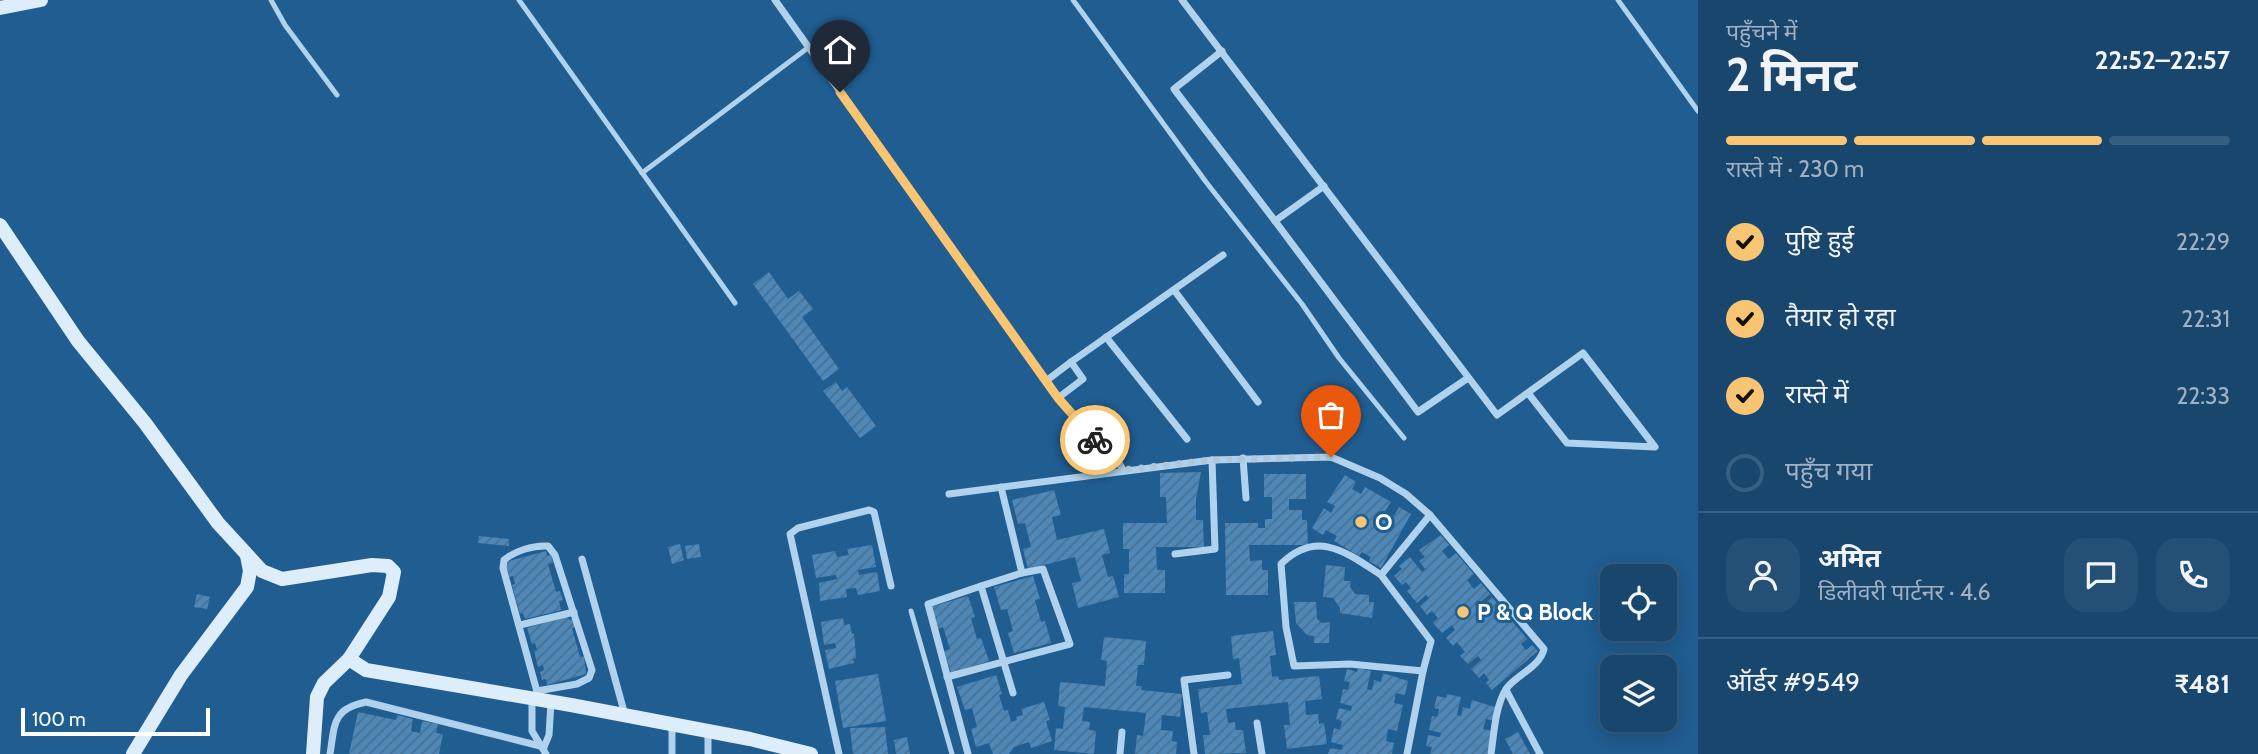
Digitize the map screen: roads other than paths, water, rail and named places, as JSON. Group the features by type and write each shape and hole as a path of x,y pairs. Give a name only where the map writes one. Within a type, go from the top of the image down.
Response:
{"main road":[{"path":"0,8 41,0"},
{"path":"0,225 78,341 145,423 218,523 262,571 282,579 372,565 383,565 394,572 388,597 349,659 324,684 317,697 313,754"},
{"path":"133,754 181,675 247,587 250,571 247,554"},
{"path":"349,659 366,670 540,698 811,754"}],"street":[{"path":"775,0 1058,398 1101,447 1110,447 1123,470"},
{"path":"1182,0 1497,415 1583,353 1655,447 1567,443 1528,393"},
{"path":"1222,51 1174,89 1418,412 1468,378"},
{"path":"1275,221 1324,186"},
{"path":"1046,381 1223,255"},
{"path":"1174,290 1258,402"},
{"path":"1106,337 1187,439"},
{"path":"1058,398 1083,379 1071,362"},
{"path":"1101,447 1099,453 1110,471"},
{"path":"948,494 1110,471 1243,458 1331,457 1380,478 1430,515 1544,649 1541,658 1506,690 1498,713 1491,754"},
{"path":"1243,458 1246,498"},
{"path":"1175,554 1215,549 1212,460"},
{"path":"1001,487 1022,573"},
{"path":"839,754 790,534 798,528 869,510 874,512 891,586"},
{"path":"1381,575 1430,515"},
{"path":"540,698 589,678 592,670 555,555 548,546 539,545 511,554 504,559 503,568 549,735 545,751"},
{"path":"1407,754 1423,671 1432,641 1381,575 1344,551 1320,545 1294,551 1281,564 1286,626 1294,666 1350,664 1423,671"},
{"path":"582,559 626,715"},
{"path":"947,677 1070,644 1043,569 1022,573 928,604 947,677 968,754"},
{"path":"981,586 1013,693"},
{"path":"520,625 573,612"},
{"path":"1194,754 1184,680 1228,675"},
{"path":"1506,690 1540,754"},
{"path":"540,698 532,731 545,751"},
{"path":"330,754 335,722 341,711 366,702 545,751"},
{"path":"1257,723 1262,754"},
{"path":"672,724 672,754"},
{"path":"708,731 708,754"},
{"path":"1120,754 1122,732"}],"lane":[{"path":"271,0 285,25 337,95"},
{"path":"519,0 735,303"},
{"path":"1073,0 1206,181 1302,304 1339,358 1404,438"},
{"path":"1618,0 1698,111"},
{"path":"642,173 809,47"},
{"path":"911,611 952,754"}],"place":[{"name":"O","path":"1361,522"},
{"name":"P & Q Block","path":"1463,612"}]}
